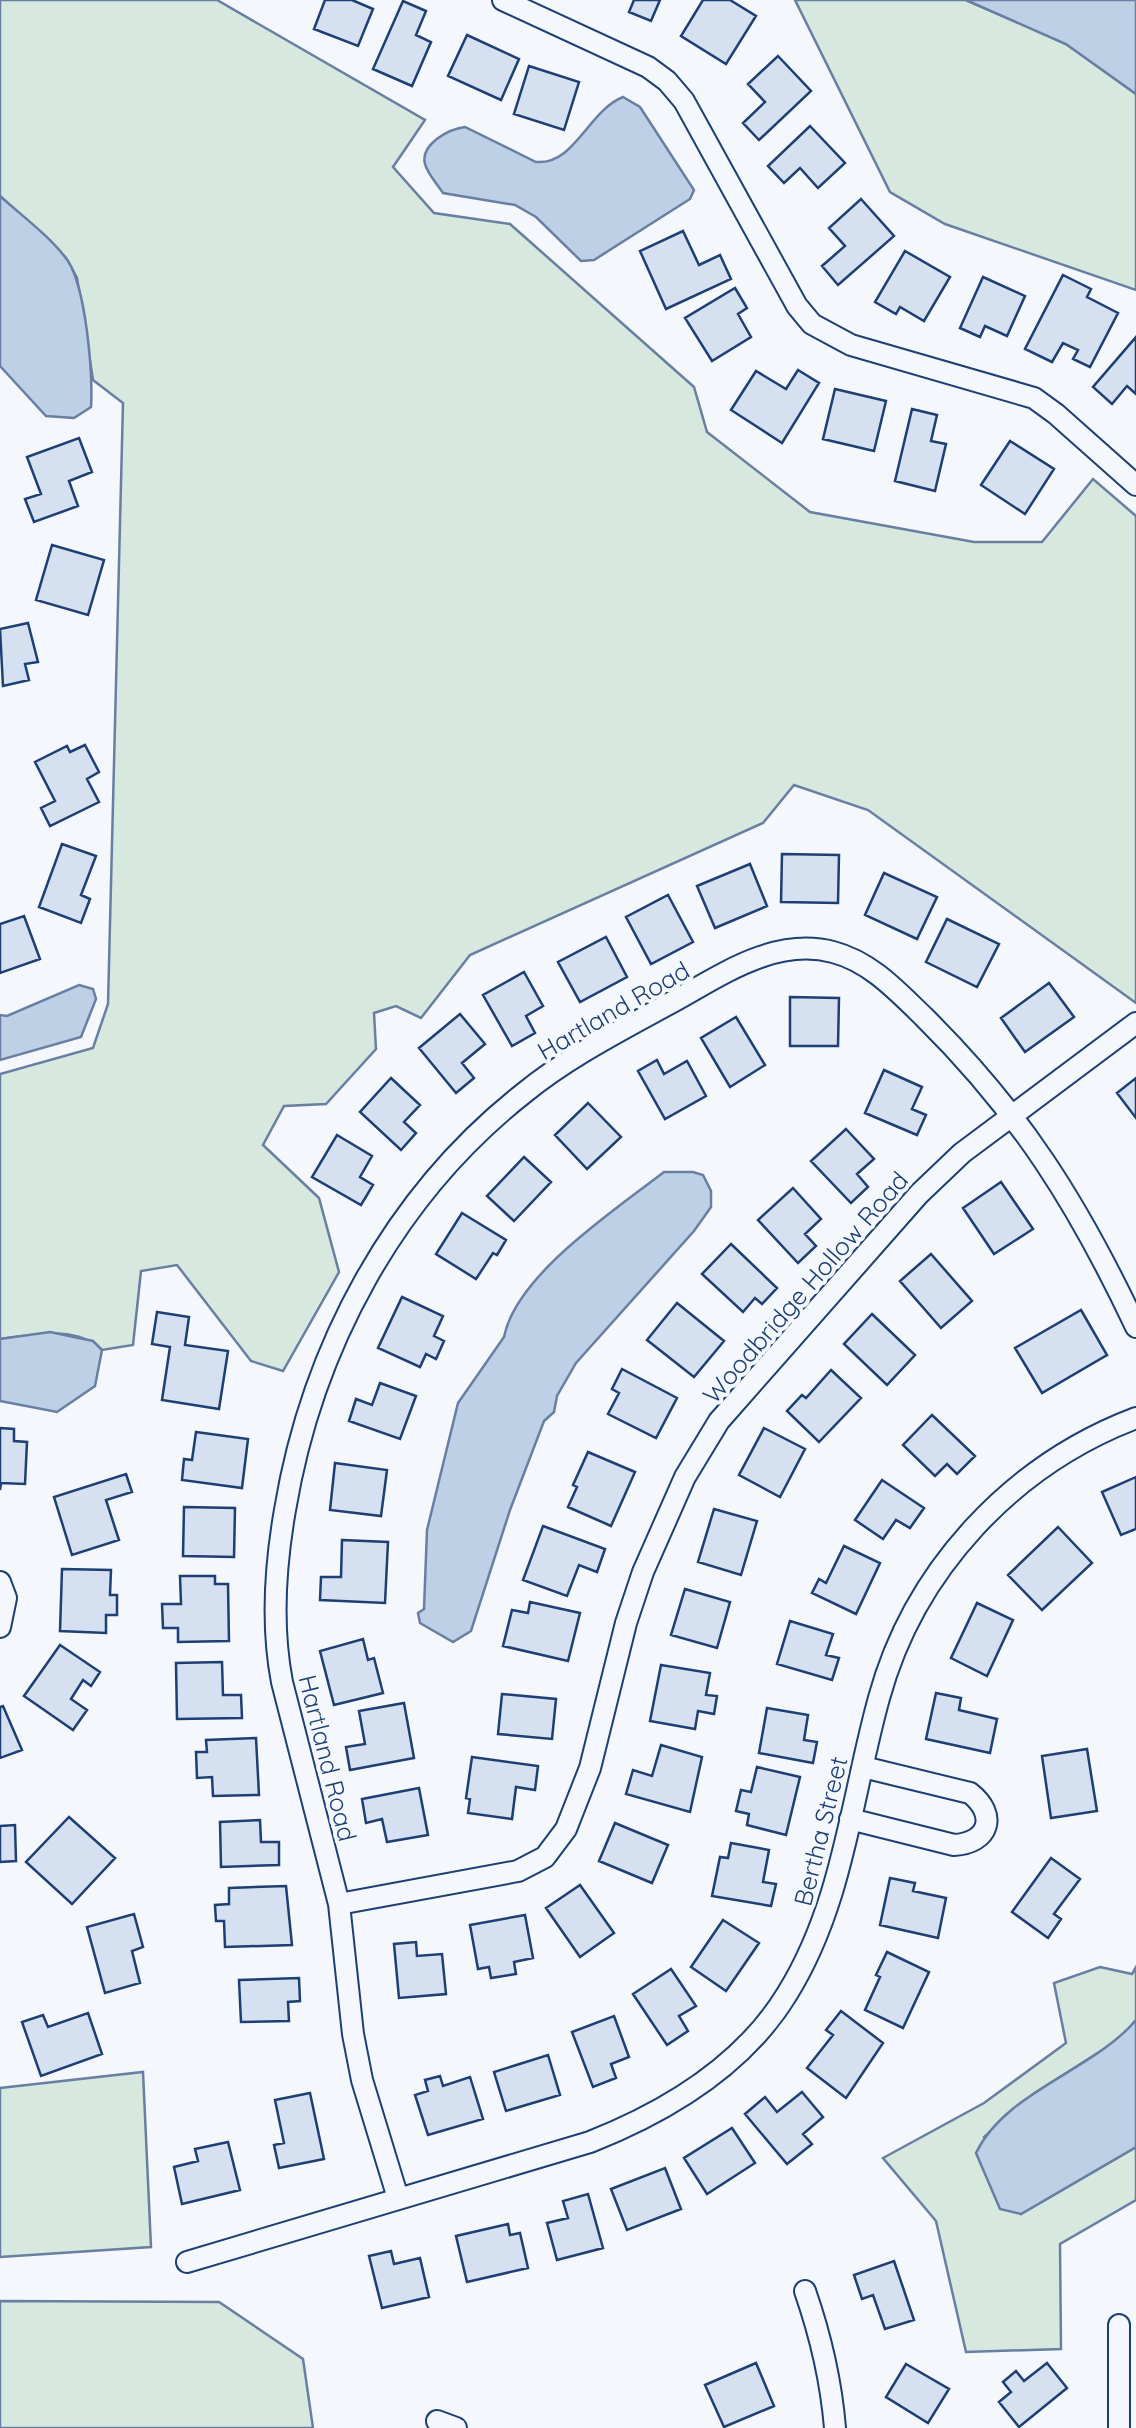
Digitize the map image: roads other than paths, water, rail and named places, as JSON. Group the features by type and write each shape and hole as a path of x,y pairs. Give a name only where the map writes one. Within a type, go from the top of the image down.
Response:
{"street":[{"path":"504,0 648,67 667,82 684,101 797,306 812,324 851,345 1034,398 1136,486"},
{"name":"Hartland Road","path":"398,2198 362,2080 351,2020 340,1904 275,1649 279,1543 292,1468 319,1376 375,1262 426,1189 468,1143 523,1093 586,1048 760,956 796,948 832,951 863,964 890,984 963,1056 1013,1116 1088,1228 1136,1327"},
{"name":"Woodbridge Hollow Road","path":"340,1904 518,1871 545,1857 566,1829 590,1768 626,1623 643,1572 686,1477 719,1421 918,1194 962,1154 1136,1023"},
{"name":"Bertha Street","path":"187,2262 590,2142 636,2124 681,2098 724,2066 786,1997 814,1944 830,1904 894,1651 917,1604 950,1554 990,1511 1046,1464 1098,1432 1136,1418"},
{"path":"0,1582 6,1598 0,1628"},
{"path":"850,1820 954,1844 971,1844 982,1834 987,1820 983,1803 970,1793 863,1767"},
{"path":"805,2291 832,2388 834,2428"},
{"path":"1119,2325 1119,2428"}],"water":[{"path":"966,0 1136,0 1136,94 1066,44"},
{"path":"623,97 640,107 694,190 690,199 594,260 581,261 536,217 515,205 443,193 426,168 425,157 431,144 444,134 465,127 536,162 550,161 571,146 600,113"},
{"path":"0,196 53,244 74,274 87,332 91,407 74,418 46,416 0,366"},
{"path":"79,985 93,989 96,999 81,1037 0,1060 0,1015 7,1016"},
{"path":"664,1172 703,1175 711,1191 711,1207 576,1363 557,1396 554,1412 544,1421 471,1631 453,1642 420,1623 418,1613 424,1609 427,1530 458,1403 504,1337 527,1290 570,1246"},
{"path":"50,1332 93,1341 102,1350 95,1386 57,1412 0,1401 0,1339"},
{"path":"1136,2020 1136,2147 1021,2214 1000,2209 976,2153 990,2132 1028,2097 1097,2054"}]}
